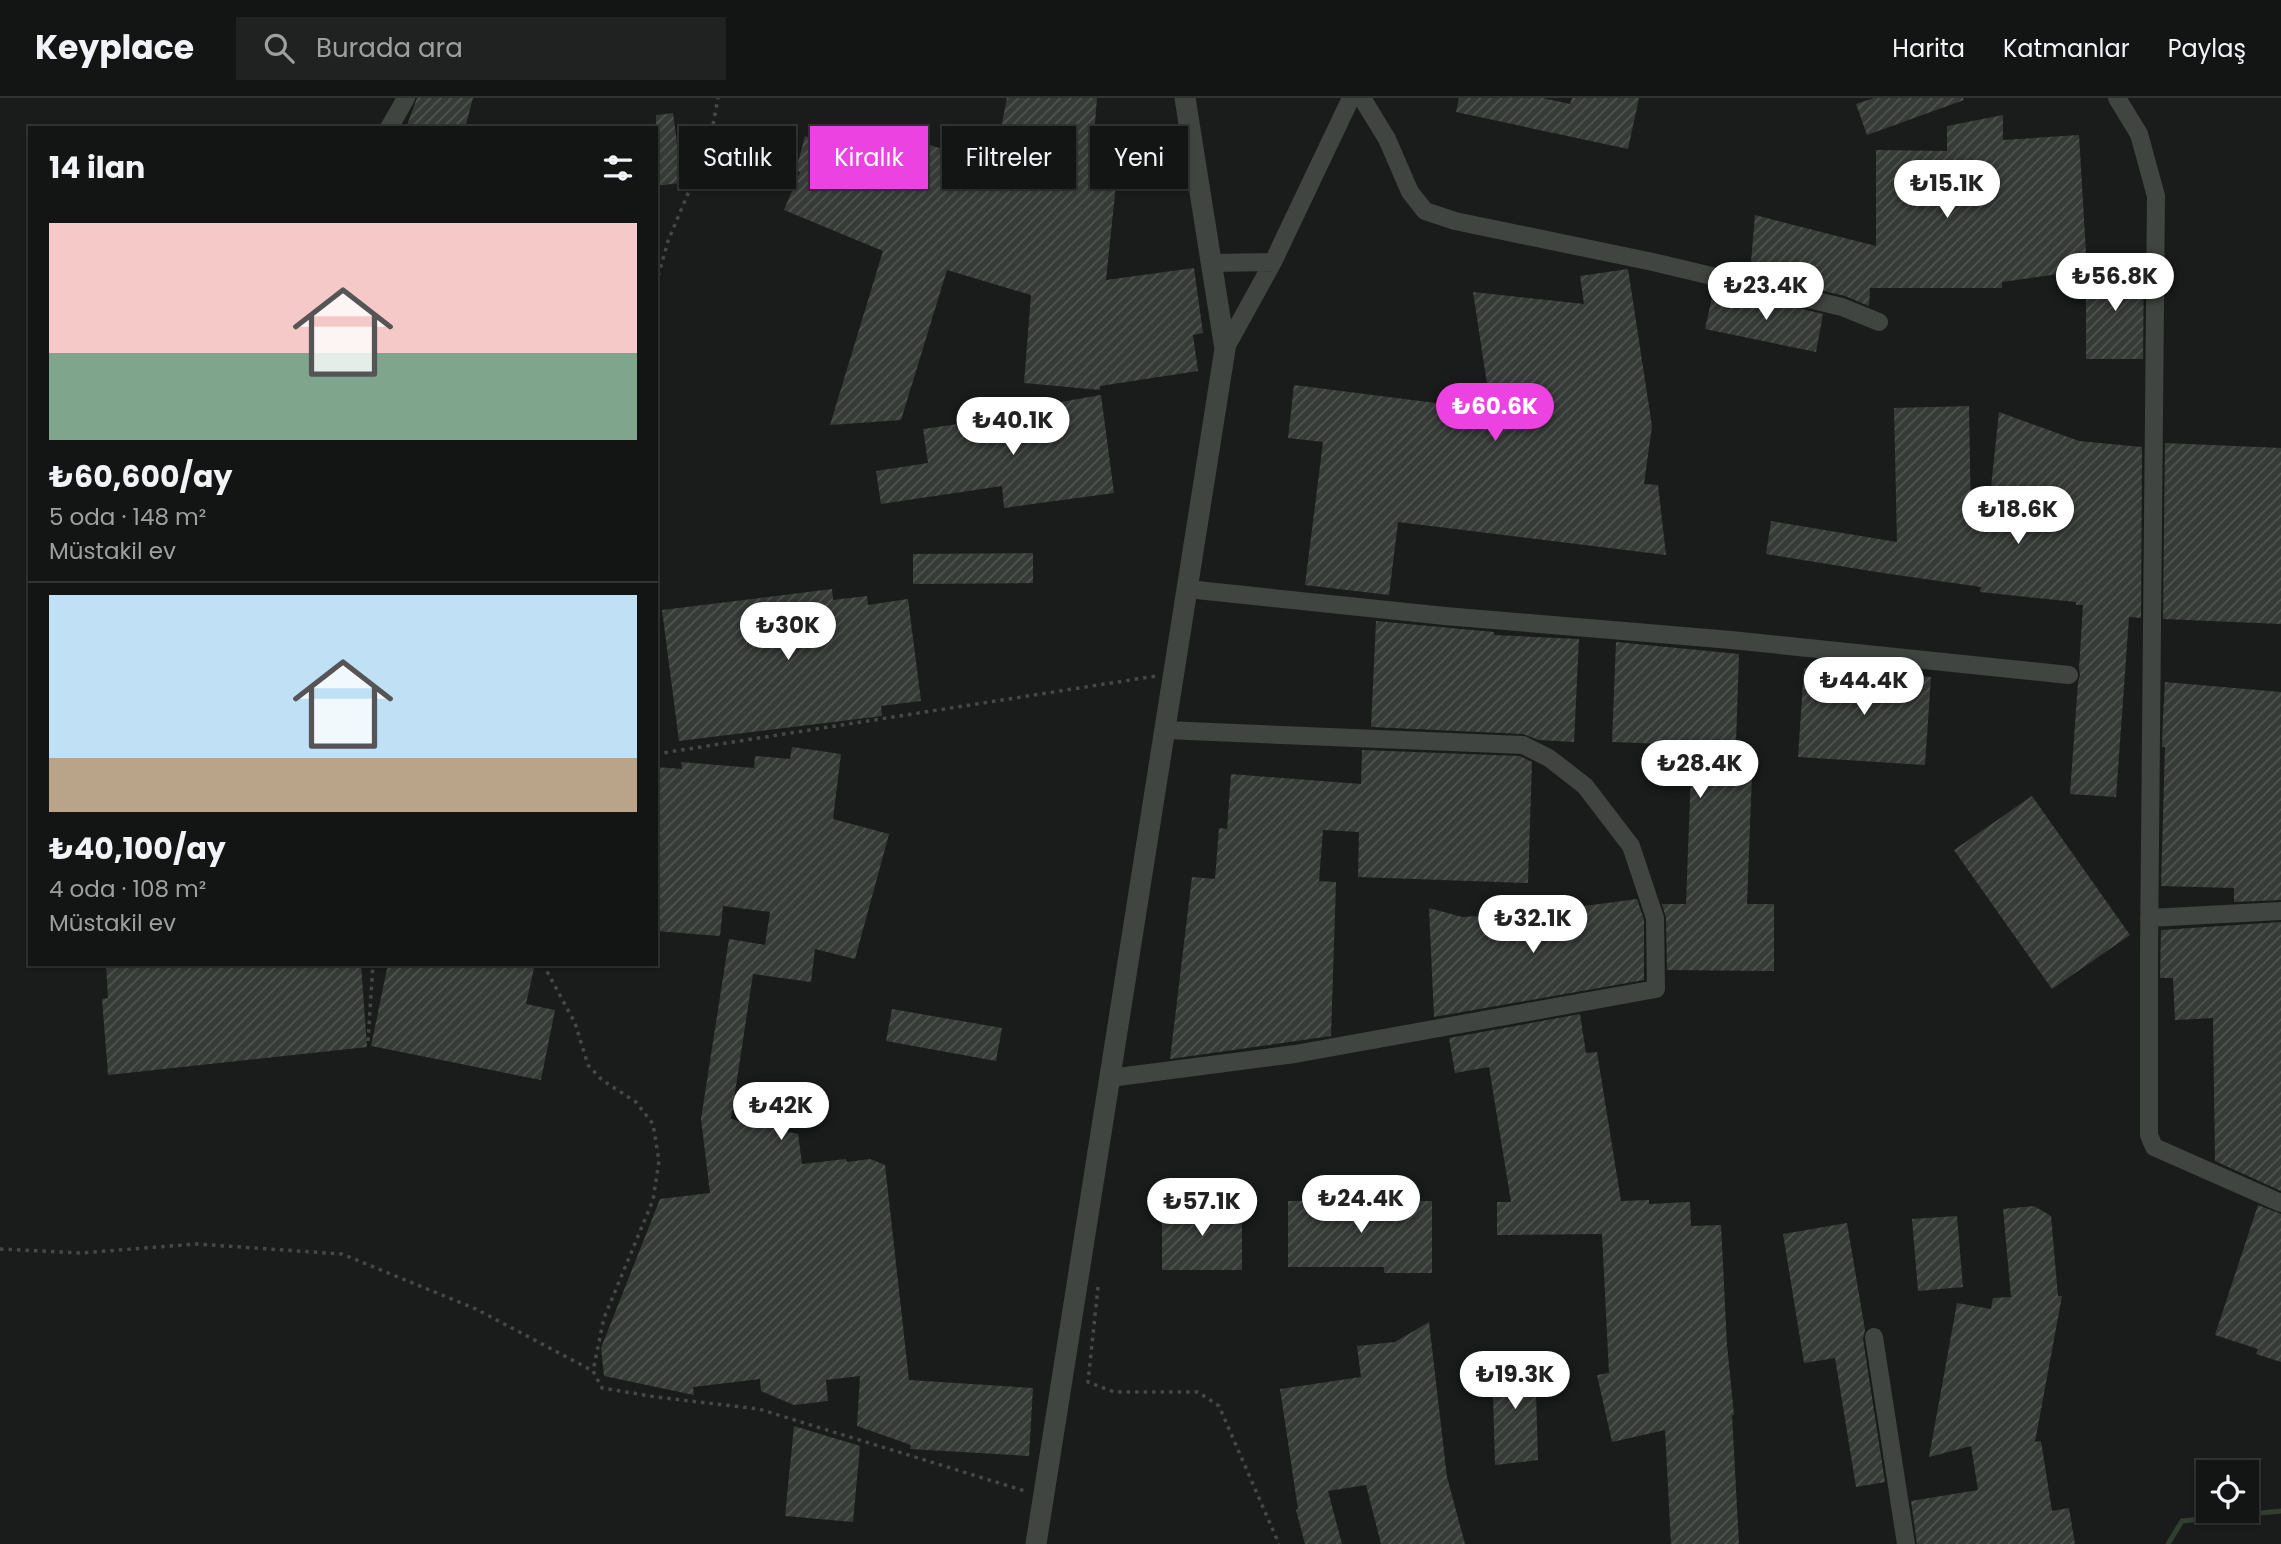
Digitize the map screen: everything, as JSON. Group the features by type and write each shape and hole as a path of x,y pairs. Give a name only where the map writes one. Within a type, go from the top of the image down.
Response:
{"street":[{"path":"389,126 406,98"},
{"path":"1040,1543 1043,1496 1225,349 1185,98"},
{"path":"1225,349 1273,262 1351,98"},
{"path":"1362,98 1387,139 1410,192 1424,211 1455,221 1653,262 1842,307 1879,322"},
{"path":"2117,98 2139,134 2156,196 2149,1135 2154,1147 2281,1203"},
{"path":"1212,263 1273,262"},
{"path":"1187,589 2069,675"},
{"path":"1110,1078 1295,1054 1656,989 1655,918 1631,846 1585,786 1549,758 1523,745 1165,730"},
{"path":"2149,918 2281,911"},
{"path":"1874,1338 1906,1544"}],"path":[{"path":"658,277 668,241 710,141 718,98"},
{"path":"658,754 1174,673"},
{"path":"368,1041 373,966"},
{"path":"544,966 575,1023 588,1065 602,1080 636,1102 653,1124 659,1161 653,1200 604,1318 593,1371"},
{"path":"0,1249 81,1252 196,1244 342,1254 476,1309 593,1371 601,1388 759,1409 1043,1496"},
{"path":"1098,1286 1088,1382 1114,1392 1198,1392 1219,1406 1279,1544"}],"building":[{"path":"417,98 473,98 466,126 407,126"},
{"path":"1007,98 1097,98 1095,126 1090,126 1090,189 1116,189 1106,280 1194,268 1203,333 1193,335 1198,371 1100,386 1100,390 1024,383 1031,295 947,270 901,420 830,425 883,251 784,210 793,189 796,189 800,172 796,170 805,136 810,138 810,189 928,189 928,145 942,149 942,189 1076,189 1076,126 1001,126"},
{"path":"1459,98 1543,98 1570,104 1572,98 1639,98 1628,149 1456,112"},
{"path":"1874,98 1964,100 1867,135 1856,104"},
{"path":"673,113 679,150 679,183 658,186 656,115"},
{"path":"2003,115 2003,140 2079,135 2087,270 2002,282 2002,288 1870,288 1869,306 1845,296 1750,274 1755,215 1876,246 1876,150 1947,151 1947,126"},
{"path":"2144,261 2143,359 2086,359 2086,274"},
{"path":"1628,269 1652,426 1644,484 1658,485 1666,555 1398,522 1389,595 1305,585 1323,442 1288,438 1294,385 1491,410 1473,292 1584,304 1580,276"},
{"path":"1749,296 1823,314 1816,352 1705,329 1712,297 1748,304"},
{"path":"1101,395 1114,493 1004,508 1002,486 881,504 876,471 928,463 923,429 993,419 992,414"},
{"path":"1969,406 1971,524 1987,525 1999,412 2079,441 2142,447 2141,618 2129,617 2116,797 2070,794 2083,605 1980,592 1981,587 1766,554 1771,521 1897,542 1894,408"},
{"path":"2165,443 2281,448 2281,624 2163,619"},
{"path":"1033,553 1033,583 913,584 913,554"},
{"path":"832,589 833,600 867,596 868,605 908,599 921,701 881,706 882,716 679,741 662,610"},
{"path":"1376,621 1494,632 1494,635 1579,639 1574,742 1539,740 1523,734 1371,727"},
{"path":"1616,642 1739,654 1735,772 1752,773 1747,904 1774,904 1774,971 1667,970 1666,918 1662,904 1686,904 1692,745 1612,742"},
{"path":"1804,668 1931,677 1925,765 1798,757"},
{"path":"2165,682 2281,692 2281,900 2234,902 2234,888 2161,886"},
{"path":"792,747 841,754 833,819 889,834 855,959 815,949 811,982 753,974 731,1119 798,1134 802,1164 870,1159 885,1165 909,1380 1033,1388 1029,1456 910,1449 911,1445 857,1426 860,1376 826,1380 828,1401 794,1405 761,1391 760,1379 693,1387 694,1395 604,1376 601,1348 660,1199 710,1193 701,1119 729,939 765,945 770,912 723,906 720,936 658,931 658,767 682,769 681,762 754,768 755,756 790,759"},
{"path":"1362,750 1520,756 1532,762 1528,883 1358,877 1359,832 1323,830 1319,881 1336,882 1331,1036 1170,1059 1192,877 1215,879 1219,828 1227,829 1231,774 1361,784"},
{"path":"2032,796 2130,935 2052,989 1954,850"},
{"path":"1637,899 1644,920 1644,980 1434,1017 1429,908 1462,917 1495,915 1495,918"},
{"path":"2281,922 2281,1191 2215,1161 2213,1018 2175,1020 2173,978 2160,978 2161,930"},
{"path":"106,966 361,966 367,1047 108,1075 102,999 108,998"},
{"path":"388,966 534,968 526,1004 555,1010 541,1080 371,1046"},
{"path":"892,1009 1002,1028 996,1061 886,1041"},
{"path":"1580,1014 1586,1053 1597,1052 1621,1201 1649,1200 1649,1204 1690,1202 1691,1226 1721,1225 1727,1345 1734,1415 1739,1544 1671,1544 1665,1430 1612,1442 1597,1375 1609,1373 1602,1234 1497,1235 1497,1202 1511,1202 1489,1067 1455,1073 1449,1038"},
{"path":"1288,1201 1432,1201 1432,1273 1384,1273 1384,1267 1288,1267"},
{"path":"1162,1205 1242,1206 1242,1270 1162,1270"},
{"path":"2258,1205 2281,1214 2281,1362 2256,1354 2258,1349 2215,1335"},
{"path":"2034,1206 2051,1216 2058,1296 2062,1296 2035,1442 2041,1441 2052,1511 2069,1508 2075,1544 1917,1544 1911,1501 1978,1490 1971,1446 1929,1457 1957,1303 1991,1309 1993,1298 2011,1297 2003,1209"},
{"path":"1957,1216 1963,1287 1918,1291 1912,1219"},
{"path":"1847,1223 1865,1330 1863,1339 1885,1482 1856,1487 1835,1358 1804,1363 1783,1234"},
{"path":"1429,1322 1447,1477 1465,1544 1381,1544 1366,1485 1328,1491 1342,1544 1305,1544 1296,1510 1298,1509 1280,1389 1361,1377 1357,1346 1395,1342"},
{"path":"1535,1358 1538,1460 1495,1465 1492,1359"},
{"path":"794,1426 860,1446 853,1522 785,1516"}],"waterway":[{"path":"2168,1544 2182,1521 2281,1511"}]}
